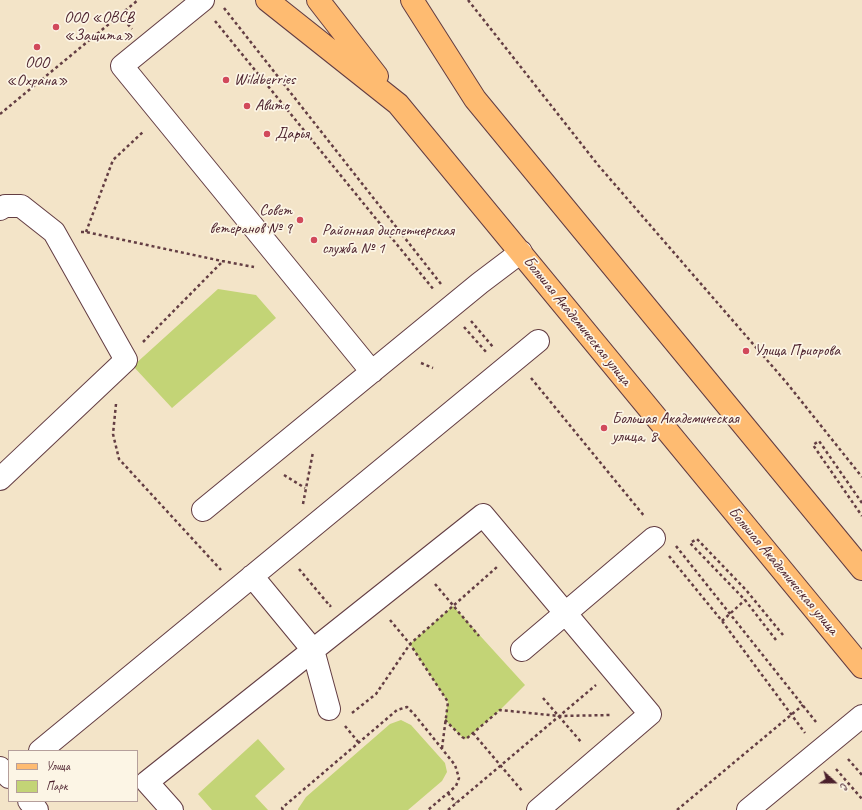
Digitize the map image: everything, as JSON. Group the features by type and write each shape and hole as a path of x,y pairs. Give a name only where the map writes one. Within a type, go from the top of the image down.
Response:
{"main road":[{"name":"Большая Академическая улица","path":"267,0 398,104 862,667"},
{"path":"318,0 398,104"},
{"path":"397,0 475,99 862,569"},
{"path":"412,0 475,99"}],"street":[{"path":"208,3 122,66 372,372"},
{"path":"0,209 5,206 21,206 54,232 120,365 0,479"},
{"path":"203,510 480,283 521,252"},
{"path":"41,750 538,341"},
{"path":"172,810 147,782 483,515 650,714 538,810"},
{"path":"522,650 654,538"},
{"path":"245,582 313,650 338,713"},
{"path":"762,806 820,751 862,716"},
{"path":"0,768 8,776"},
{"path":"0,785 8,778"},
{"path":"30,802 37,810"}],"path":[{"path":"0,114 138,0"},
{"path":"468,0 598,165 786,382 862,477"},
{"path":"208,3 452,306 488,355 512,362"},
{"path":"208,3 452,306 496,350 526,372 647,519 654,538 722,621 809,739 862,799"},
{"path":"86,232 113,160 162,115"},
{"path":"54,232 86,232 222,262 291,272"},
{"path":"222,262 120,365 113,434 119,459 245,582"},
{"path":"862,503 819,441 813,445 862,516"},
{"path":"313,451 290,545 330,606"},
{"path":"654,538 669,540 676,546 816,722"},
{"path":"776,640 745,600 690,543 697,539 746,590 783,635"},
{"path":"338,713 376,694 410,644 514,552"},
{"path":"419,566 479,636"},
{"path":"375,600 410,644 448,702 442,748"},
{"path":"722,621 745,600"},
{"path":"448,810 613,670"},
{"path":"543,698 597,759"},
{"path":"677,810 803,705"},
{"path":"283,810 282,808 397,710 407,707 456,765 459,778 456,786 428,810"},
{"path":"445,720 462,737 466,739 500,710 559,716 650,714"},
{"path":"473,733 538,810"},
{"path":"847,758 862,775"},
{"path":"448,793 456,803"}],"green space":[{"path":"218,289 256,295 276,318 172,408 133,366"},
{"path":"453,606 525,685 500,710 466,739 462,737 445,720 448,702 410,644"},
{"path":"401,720 411,725 445,763 447,772 442,781 408,810 298,810 306,797 390,724"},
{"path":"258,739 285,769 255,796 268,810 212,810 198,794"}],"place":[{"name":"ООО «ОВСВ «Защита»","path":"56,27"},
{"name":"ООО «Охрана»","path":"37,47"},
{"name":"Wildberries","path":"226,80"},
{"name":"Авито","path":"247,106"},
{"name":"Дарья","path":"267,134"},
{"name":"Совет ветеранов № 9","path":"300,220"},
{"name":"Районная диспетчерская служба № 1","path":"314,240"},
{"name":"Улица Приорова","path":"746,351"},
{"name":"Большая Академическая улица, 8","path":"604,428"}]}
